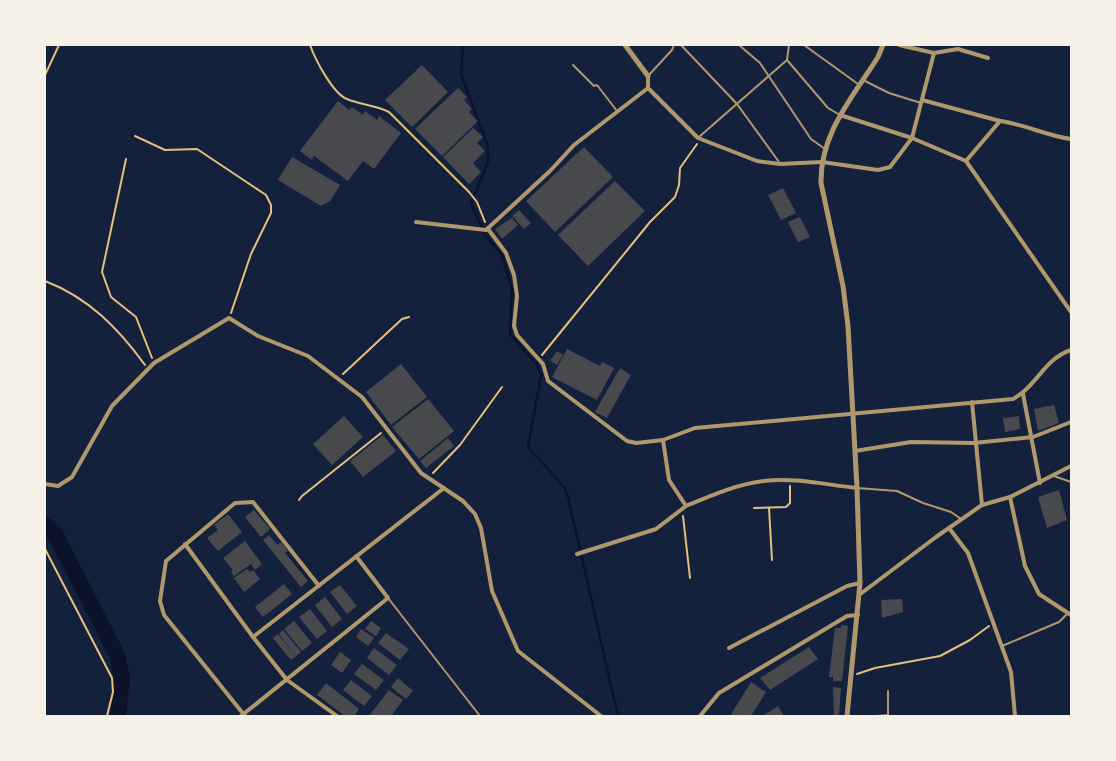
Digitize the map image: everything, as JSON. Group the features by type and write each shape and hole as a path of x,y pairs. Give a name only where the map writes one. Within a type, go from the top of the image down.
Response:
{"street":[{"path":"625,45 648,76 648,88 699,139 757,162 780,164 822,162 878,170 890,167 912,138 934,53"},
{"path":"847,716 860,584 857,488 848,326 843,286 821,183 822,162 825,149 840,115 864,80 883,45"},
{"path":"899,45 934,53 958,49 988,58"},
{"path":"485,230 550,172 574,144 618,113 648,88"},
{"path":"921,101 1000,121 1011,122 1050,136 1071,139"},
{"path":"840,115 912,138 966,161 1071,312"},
{"path":"966,161 1000,121"},
{"path":"416,222 485,230 506,253 514,275 517,296 514,326 517,335 539,359 548,381 626,441 636,443 663,440 695,428 853,412 1013,399 1023,394 1033,385 1048,363 1061,353 1071,350"},
{"path":"45,484 58,486 72,477 112,406 154,363 229,318 258,336 308,356 338,379 370,405 428,479 463,501 475,514 482,528 492,591 518,651 601,716"},
{"path":"1023,394 1033,438 1040,483"},
{"path":"972,402 974,443 982,505"},
{"path":"855,451 911,442 974,443 1033,438 1071,422"},
{"path":"663,440 669,480 684,508"},
{"path":"859,595 982,505 1010,497 1071,466"},
{"path":"576,554 656,529 684,508 713,495 749,484 764,481 790,481 857,488"},
{"path":"254,637 444,488"},
{"path":"1010,497 1025,566 1039,594 1070,614"},
{"path":"319,586 253,502 236,503 166,561 160,601 164,614 243,715 388,598 356,556"},
{"path":"950,528 968,553 1011,672 1015,716"},
{"path":"185,544 286,680 337,716"},
{"path":"729,648 846,586 860,584"},
{"path":"700,716 719,693 847,616 858,615"}],"lane":[{"path":"648,76 672,50 674,45"},
{"path":"682,45 737,104 780,164"},
{"path":"739,45 760,63 811,140 825,149"},
{"path":"699,139 787,60 789,45"},
{"path":"804,45 860,85"},
{"path":"787,60 828,108 840,115"},
{"path":"574,64 594,86 597,85 618,113"},
{"path":"864,80 889,94 921,101"},
{"path":"1054,476 1071,482"},
{"path":"857,488 897,491 923,503 951,512 961,519"},
{"path":"388,598 480,716"},
{"path":"1002,646 1059,622 1070,614"},
{"path":"877,716 888,715 888,691"}],"path":[{"path":"45,75 59,45"},
{"path":"310,45 334,89 346,99 378,106 389,112 469,192 477,202 485,230"},
{"path":"135,136 165,150 197,149 266,195 271,206 271,213 251,254 229,318"},
{"path":"539,359 650,222 675,197 679,185 680,168 699,139"},
{"path":"126,159 102,272 111,297 136,317 154,363"},
{"path":"45,281 75,295 103,315 117,329 148,369"},
{"path":"338,379 402,319 409,317"},
{"path":"428,479 460,445 502,387"},
{"path":"299,500 387,428"},
{"path":"754,508 786,507 790,503 790,481"},
{"path":"684,508 690,578"},
{"path":"769,508 772,560"},
{"path":"45,549 112,678 113,692 108,716"},
{"path":"851,675 940,656 970,640 993,623"}],"building":[{"path":"422,65 448,92 412,127 385,100"},
{"path":"458,88 467,97 464,100 472,109 469,112 478,121 442,156 415,129"},
{"path":"338,101 349,110 352,107 363,115 365,111 377,120 379,116 401,133 374,169 363,161 348,181 314,156 312,160 300,151"},
{"path":"473,128 483,137 477,143 485,151 473,163 481,172 469,184 443,157"},
{"path":"584,147 613,177 555,232 526,201"},
{"path":"292,157 340,185 330,201 321,206 278,180"},
{"path":"615,181 645,211 588,266 558,235"},
{"path":"783,188 796,213 781,220 768,195"},
{"path":"519,210 531,223 524,229 512,216"},
{"path":"800,217 810,237 798,242 788,222"},
{"path":"512,218 518,225 502,239 495,229"},
{"path":"567,349 600,366 602,362 614,368 597,400 552,377"},
{"path":"557,351 563,355 557,365 550,361"},
{"path":"401,364 427,397 391,425 366,392"},
{"path":"620,368 631,375 607,418 595,412"},
{"path":"428,399 454,431 419,459 392,427"},
{"path":"1054,405 1059,423 1038,431 1034,409"},
{"path":"344,416 363,437 332,465 313,444"},
{"path":"1019,416 1020,429 1005,432 1003,418"},
{"path":"383,435 396,451 363,477 350,461"},
{"path":"448,438 454,446 426,468 420,461"},
{"path":"1059,490 1067,520 1047,528 1038,497"},
{"path":"254,510 270,529 261,537 245,517"},
{"path":"228,514 242,532 218,551 207,538 218,530 214,525"},
{"path":"269,535 277,545 281,542 288,551 285,553 308,581 301,587 263,540"},
{"path":"245,541 262,564 255,570 251,564 234,576 231,572 233,570 223,558"},
{"path":"247,569 250,572 253,570 260,579 244,592 234,578"},
{"path":"284,584 292,594 263,617 255,607"},
{"path":"340,585 357,606 347,614 330,592"},
{"path":"325,597 342,619 332,627 315,605"},
{"path":"902,599 903,612 882,618 881,600"},
{"path":"310,609 327,631 317,639 299,617"},
{"path":"294,621 312,643 302,651 284,629"},
{"path":"371,621 381,628 376,636 365,629"},
{"path":"841,625 848,626 842,681 833,681 833,677 829,677 835,628 841,628"},
{"path":"361,629 374,638 368,646 356,637"},
{"path":"283,630 301,652 296,656 279,634"},
{"path":"386,633 409,649 400,660 378,643"},
{"path":"278,634 296,656 291,660 273,638"},
{"path":"809,647 818,659 770,690 760,678"},
{"path":"374,648 397,665 389,675 367,658"},
{"path":"340,652 351,660 342,673 331,665"},
{"path":"362,664 384,680 376,690 354,674"},
{"path":"398,678 413,691 406,699 391,687"},
{"path":"351,680 372,696 364,706 343,690"},
{"path":"751,682 766,692 751,716 730,716"},
{"path":"326,683 359,709 354,716 345,716 317,695"},
{"path":"833,687 841,688 839,716 834,716"},
{"path":"389,690 403,700 391,716 369,716"},
{"path":"778,706 784,716 763,716"}],"waterway":[{"path":"463,45 461,74 488,147 488,162 475,194"},
{"path":"472,200 471,203 485,235 502,255 512,289 510,334 537,365 541,376 528,447 564,487 568,497 618,716"},
{"path":"45,525 55,534 117,655 122,678 118,716"}]}
